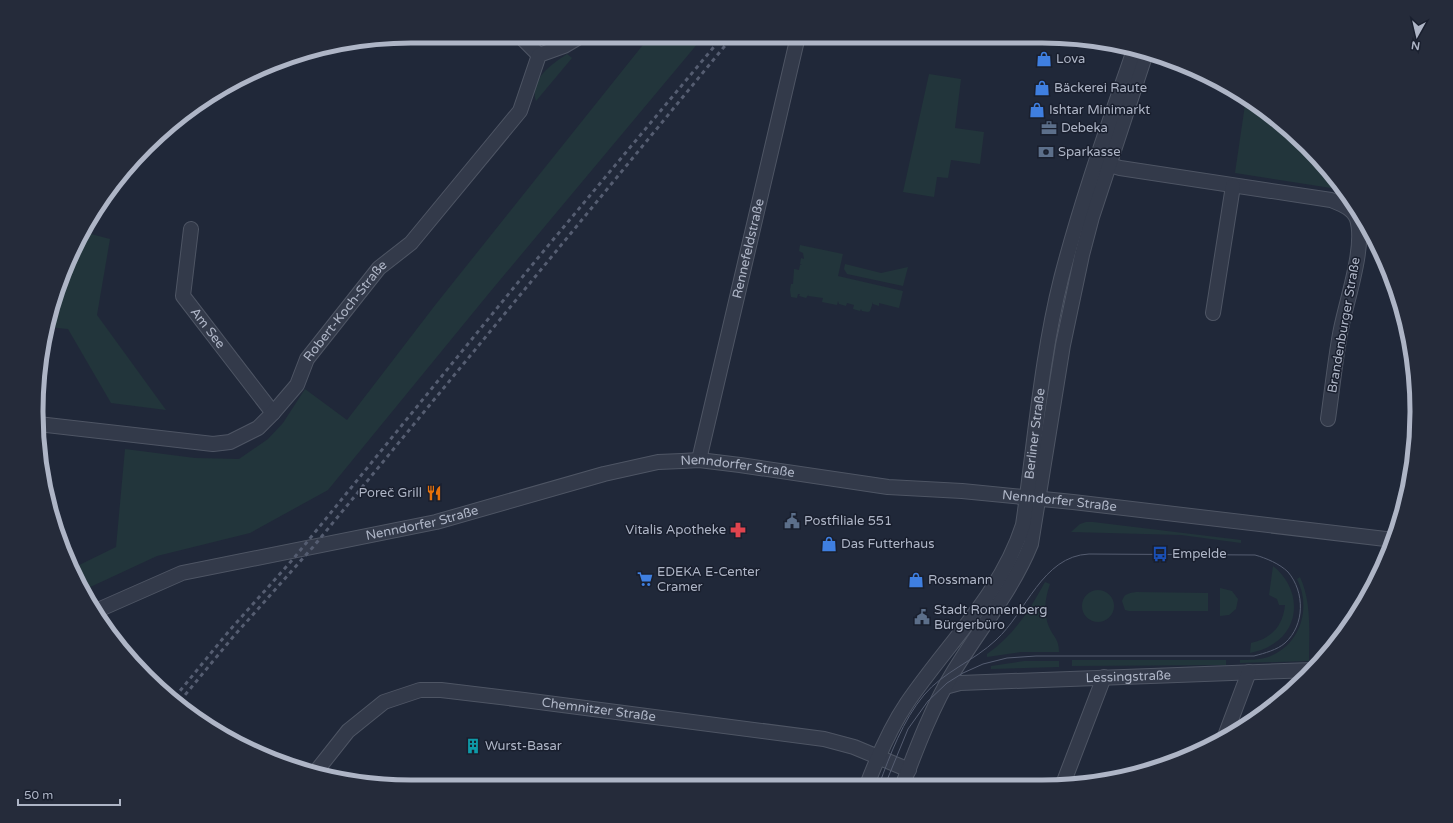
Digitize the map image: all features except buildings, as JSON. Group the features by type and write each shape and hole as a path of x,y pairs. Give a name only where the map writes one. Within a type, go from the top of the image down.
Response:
{"street":[{"path":"527,43 539,55 569,43"},
{"name":"Rennefeldstraße","path":"699,460 796,43"},
{"name":"Robert-Koch-Straße","path":"44,425 213,444 230,442 258,428 297,385 307,359 379,268 411,243 520,111 539,55"},
{"name":"Berliner Straße","path":"1102,162 1133,55"},
{"name":"Berliner Straße","path":"905,780 945,687 954,671 1003,599 1021,567 1031,544 1032,498 1046,354 1061,279 1102,162 1144,58"},
{"name":"Brandenburger Straße","path":"1102,162 1120,168 1331,200 1349,208"},
{"path":"1213,313 1233,186"},
{"name":"Brandenburger Straße","path":"1328,419 1340,333 1351,290 1359,234 1357,222"},
{"name":"Am See","path":"191,229 183,296 273,413"},
{"name":"Nenndorfer Straße","path":"100,609 182,573 436,522 604,474 658,462 699,460 888,486 1032,498 1387,539"},
{"name":"Berliner Straße","path":"869,780 878,756 892,727 907,703 973,616 1007,564 1014,549 1032,498"},
{"name":"Lessingstraße","path":"945,687 960,683 1304,670"},
{"path":"1227,730 1249,672"},
{"path":"1065,779 1104,677"},
{"name":"Chemnitzer Straße","path":"319,768 348,731 384,702 420,690 441,690 824,739 854,747 909,770"}],"shaded area":[{"path":"644,43 698,43 490,292 328,490 250,533 157,556 88,588 77,566 116,547 125,449 195,458 239,459 268,439 283,423 305,389 347,420 436,304"},
{"path":"567,54 572,58 536,101 535,93 539,79 549,67"},
{"path":"929,74 961,79 955,128 984,132 980,164 951,160 948,178 937,177 934,197 903,192"},
{"path":"1245,104 1284,134 1302,151 1332,184 1331,188 1235,173"},
{"path":"92,227 91,234 110,239 97,315 166,410 111,403 68,329 53,328 71,270"},
{"path":"800,245 843,254 838,276 903,291 899,308 879,303 879,306 873,304 873,302 870,311 868,312 862,311 861,309 860,311 853,309 854,305 847,303 846,306 839,304 838,301 837,305 822,302 823,298 808,296 809,294 806,298 799,296 800,294 798,294 797,298 791,297 790,290 791,284 793,284 794,269 799,270 800,265 802,265 800,264 801,258 804,259 803,253 799,251"},
{"path":"845,264 881,273 908,267 903,286 847,274 844,269"},
{"path":"1086,522 1241,540 1241,543 1181,535 1071,532 1080,524"},
{"path":"1273,566 1282,574 1292,594 1294,605 1293,616 1289,627 1283,636 1268,647 1250,653 1251,643 1270,635 1279,625 1284,612 1285,605 1279,605 1277,599 1269,595"},
{"path":"1300,577 1304,587 1308,608 1309,661 1240,663 1240,660 1261,659 1279,652 1295,635 1303,614 1301,590 1297,579"},
{"path":"1045,582 1050,584 1045,610 1047,621 1057,641 1059,652 1021,652 987,657 987,654 1005,639 1020,622"},
{"path":"1220,588 1232,591 1238,599 1236,609 1229,615 1220,616"},
{"path":"1098,590 1107,593 1111,597 1114,606 1111,615 1107,619 1098,622 1089,619 1085,615 1082,606 1085,597 1089,593"},
{"path":"1136,592 1208,593 1208,611 1125,610 1122,601 1124,597 1127,594"},
{"path":"1072,660 1226,660 1226,665 1072,666"},
{"path":"1024,661 1059,661 1059,667 991,669 991,666"}],"tram line":[{"path":"881,780 903,727 916,705 924,695 949,673 996,640 1007,629 1047,575 1059,564 1073,557 1089,554 1255,555 1281,566 1294,580 1300,599 1299,618 1296,627 1292,636 1285,643 1262,654 1254,656 1036,656 1007,658 983,664 963,673 947,683 928,701 908,729 887,780"}],"railway":[{"path":"176,695 229,631 294,558 537,259 717,43"},
{"path":"181,699 233,637 313,547 727,43"}],"place":[{"name":"Lova","path":"1044,59"},
{"name":"Bäckerei Raute","path":"1042,88"},
{"name":"Ishtar Minimarkt","path":"1037,110"},
{"name":"Debeka","path":"1049,128"},
{"name":"Sparkasse","path":"1046,152"},
{"name":"Poreč Grill","path":"434,493"},
{"name":"Postfiliale 551","path":"792,521"},
{"name":"Vitalis Apotheke","path":"738,530"},
{"name":"Das Futterhaus","path":"829,544"},
{"name":"Empelde","path":"1160,554"},
{"name":"EDEKA E-Center Cramer","path":"645,579"},
{"name":"Rossmann","path":"916,580"},
{"name":"Stadt Ronnenberg Bürgerbüro","path":"922,617"},
{"name":"Wurst-Basar","path":"473,746"}]}
